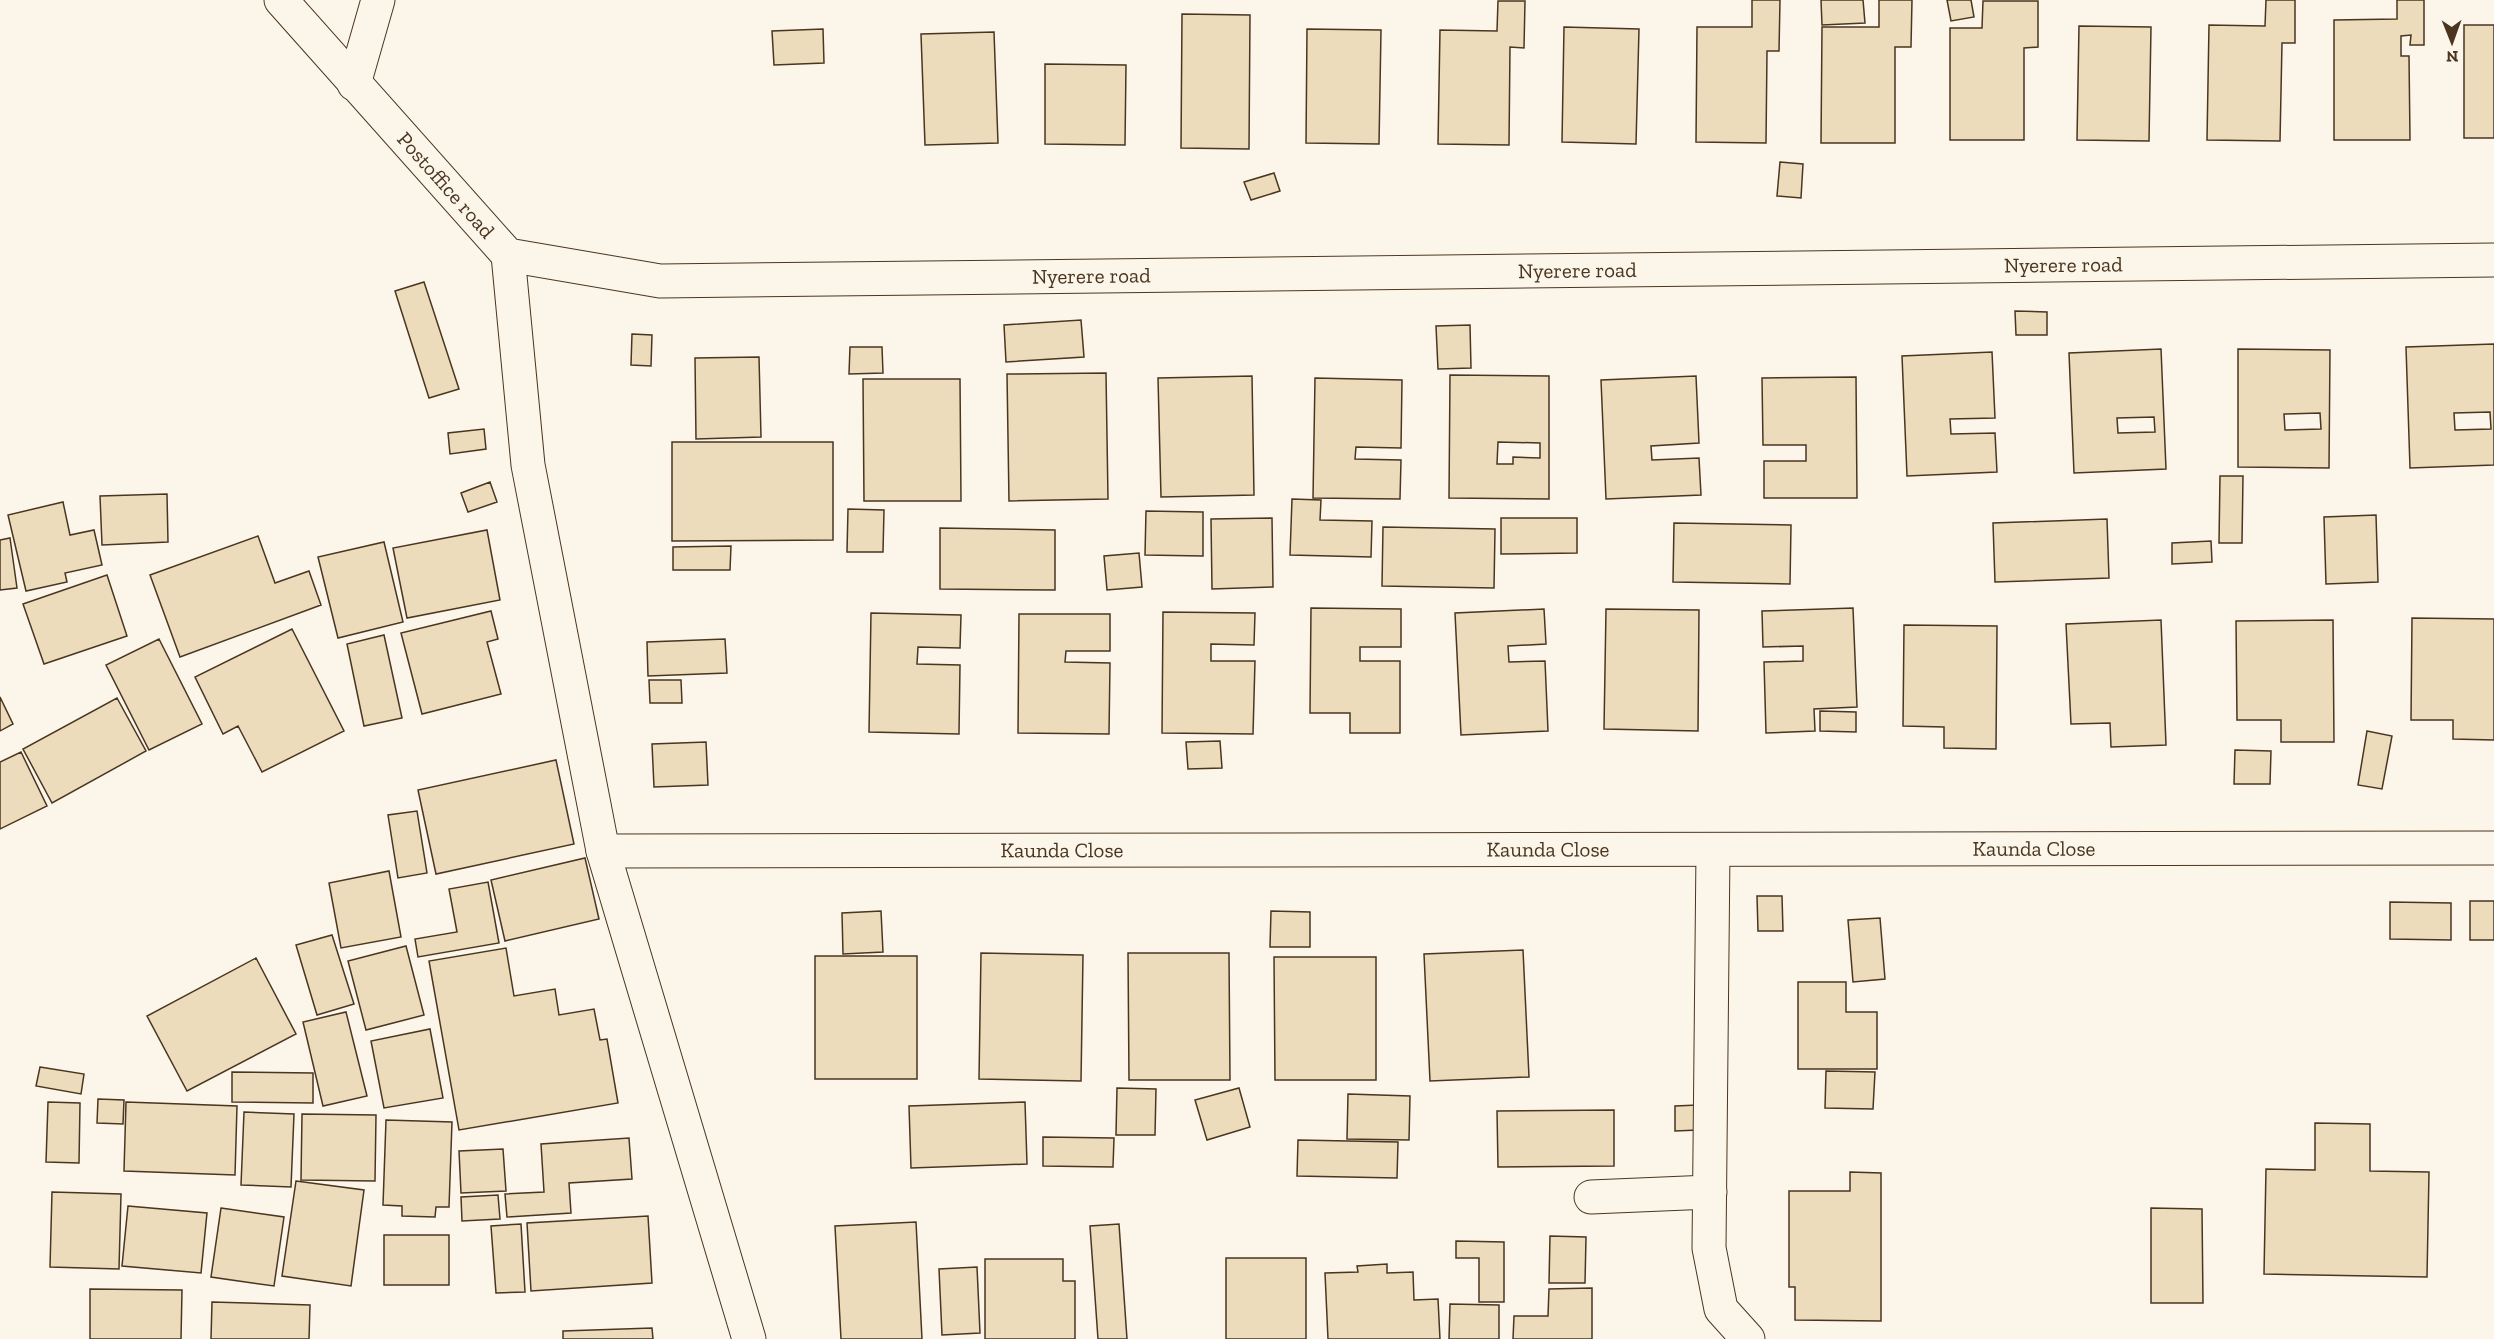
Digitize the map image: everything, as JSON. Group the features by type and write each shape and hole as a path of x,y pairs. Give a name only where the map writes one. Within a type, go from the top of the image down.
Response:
{"street":[{"name":"Postoffice road","path":"281,0 508,255 660,281"},
{"path":"354,84 378,0"},
{"path":"508,255 528,465 603,851 749,1339"},
{"name":"Nyerere road","path":"660,281 2494,260"},
{"name":"Kaunda Close","path":"603,851 2494,848"},
{"path":"1713,850 1709,1248 1721,1309 1748,1339"},
{"path":"1591,1197 1710,1192"}],"building":[{"path":"1752,0 1780,0 1779,51 1767,51 1766,143 1696,142 1697,27 1752,27"},
{"path":"1821,0 1863,0 1865,23 1822,25"},
{"path":"1879,0 1912,0 1911,47 1895,47 1895,143 1821,143 1822,27 1879,27"},
{"path":"1947,0 1971,0 1974,17 1951,21"},
{"path":"2266,0 2295,0 2295,43 2282,43 2280,141 2207,140 2209,25 2265,26"},
{"path":"2397,0 2424,0 2424,45 2410,45 2411,35 2401,36 2401,56 2409,56 2410,140 2334,140 2334,20 2397,19"},
{"path":"1498,1 1525,1 1524,48 1510,47 1509,145 1438,144 1440,30 1497,31"},
{"path":"1983,1 2038,1 2038,47 2024,48 2024,140 1950,140 1950,28 1982,28"},
{"path":"1182,14 1250,15 1249,149 1181,148"},
{"path":"2464,25 2494,25 2494,138 2464,138"},
{"path":"2079,26 2151,27 2149,141 2077,140"},
{"path":"1564,27 1639,29 1636,144 1562,142"},
{"path":"823,29 824,63 774,65 772,31"},
{"path":"1307,29 1381,30 1379,144 1306,143"},
{"path":"994,32 998,143 925,145 921,34"},
{"path":"1045,64 1126,65 1125,145 1045,144"},
{"path":"1780,162 1803,164 1801,198 1777,196"},
{"path":"1274,173 1280,191 1251,200 1244,182"},
{"path":"424,282 459,389 429,398 395,291"},
{"path":"2015,311 2047,312 2047,335 2016,335"},
{"path":"1081,320 1084,357 1006,362 1004,325"},
{"path":"1470,325 1471,368 1438,369 1436,326"},
{"path":"632,334 652,335 651,366 631,365"},
{"path":"2494,344 2494,465 2410,468 2406,347","holes":["2490,412 2491,429 2455,430 2454,413"]},
{"path":"850,347 882,347 883,373 849,374"},
{"path":"2161,349 2166,469 2074,473 2069,353","holes":["2154,417 2155,432 2118,433 2117,418"]},
{"path":"2238,349 2330,350 2329,468 2238,467","holes":["2320,413 2321,429 2285,430 2284,414"]},
{"path":"1992,352 1995,418 1950,419 1951,434 1995,433 1997,472 1907,476 1902,356"},
{"path":"759,357 761,437 696,439 695,358"},
{"path":"1106,373 1108,499 1009,501 1007,374"},
{"path":"1450,375 1549,376 1549,499 1449,498","holes":["1498,442 1540,443 1540,458 1513,457 1513,464 1497,464"]},
{"path":"1252,376 1254,495 1161,497 1158,378"},
{"path":"1696,376 1699,443 1651,446 1652,460 1699,458 1701,495 1606,499 1601,380"},
{"path":"1856,377 1857,498 1764,498 1764,461 1806,461 1806,445 1763,445 1762,378"},
{"path":"1315,378 1402,380 1401,448 1356,447 1355,459 1401,460 1400,499 1313,498"},
{"path":"863,379 960,379 961,501 864,501"},
{"path":"484,429 486,449 450,454 448,433"},
{"path":"672,442 833,442 833,540 672,541"},
{"path":"2220,476 2243,476 2242,543 2219,543"},
{"path":"490,482 497,502 468,512 461,493"},
{"path":"167,494 168,542 102,545 100,496"},
{"path":"1292,499 1321,500 1320,520 1372,521 1371,557 1290,555"},
{"path":"63,502 70,535 94,530 102,565 65,573 67,582 26,591 8,515"},
{"path":"848,509 884,510 883,552 847,552"},
{"path":"1146,511 1203,512 1203,556 1145,555"},
{"path":"2376,515 2378,582 2326,584 2324,517"},
{"path":"1272,518 1273,587 1212,589 1211,519"},
{"path":"1501,518 1577,518 1577,553 1501,554"},
{"path":"2107,519 2109,578 1995,582 1993,523"},
{"path":"1674,523 1791,525 1790,584 1673,582"},
{"path":"1383,527 1495,529 1494,588 1382,586"},
{"path":"940,528 1055,530 1055,590 940,589"},
{"path":"487,530 500,600 407,618 393,548"},
{"path":"258,536 275,583 309,571 321,605 180,657 150,575"},
{"path":"10,538 17,588 0,590 0,540"},
{"path":"2211,541 2212,562 2172,564 2172,543"},
{"path":"384,542 403,622 338,638 318,557"},
{"path":"731,546 730,570 673,570 673,547"},
{"path":"1139,553 1142,587 1107,590 1104,556"},
{"path":"107,575 127,636 44,664 23,604"},
{"path":"1311,608 1401,609 1401,647 1360,647 1360,661 1400,661 1400,733 1350,733 1350,713 1310,713"},
{"path":"1853,608 1857,707 1814,709 1815,731 1766,733 1764,662 1803,661 1803,646 1763,647 1762,611"},
{"path":"1544,609 1546,644 1508,646 1509,662 1545,661 1548,731 1461,735 1455,613"},
{"path":"1606,609 1699,610 1698,731 1604,729"},
{"path":"491,611 498,639 487,642 501,694 422,714 401,633"},
{"path":"1163,612 1255,613 1254,645 1211,644 1211,661 1255,661 1253,734 1162,733"},
{"path":"871,613 961,615 960,648 918,647 917,664 960,665 959,734 869,732"},
{"path":"1019,614 1110,614 1110,651 1066,651 1065,662 1110,663 1109,734 1018,733"},
{"path":"2412,618 2494,619 2494,740 2453,739 2453,720 2411,720"},
{"path":"2161,620 2166,745 2111,747 2110,723 2071,724 2066,624"},
{"path":"2333,620 2334,742 2281,742 2281,720 2237,720 2236,621"},
{"path":"1904,625 1997,626 1996,749 1944,748 1944,727 1903,726"},
{"path":"292,629 344,731 262,772 238,726 223,734 195,677"},
{"path":"384,635 402,718 364,726 347,644"},
{"path":"159,639 202,724 149,750 106,665"},
{"path":"725,639 727,673 648,676 647,642"},
{"path":"649,680 681,680 682,703 650,703"},
{"path":"0,697 13,724 0,731"},
{"path":"117,698 146,751 52,803 23,749"},
{"path":"1820,711 1856,712 1856,732 1820,731"},
{"path":"2367,731 2392,736 2382,789 2358,785"},
{"path":"1220,741 1222,768 1188,769 1186,742"},
{"path":"706,742 708,785 654,787 652,744"},
{"path":"2235,750 2271,751 2270,784 2234,784"},
{"path":"21,752 47,806 0,829 0,762"},
{"path":"556,760 574,844 436,874 418,790"},
{"path":"417,811 427,873 398,878 388,815"},
{"path":"585,858 599,919 505,941 491,880"},
{"path":"389,871 401,937 341,948 329,883"},
{"path":"488,882 499,943 418,957 415,939 457,932 449,889"},
{"path":"1757,896 1782,896 1783,931 1758,931"},
{"path":"2470,901 2494,901 2494,940 2470,940"},
{"path":"2390,902 2451,903 2451,940 2390,939"},
{"path":"881,911 883,952 843,954 842,913"},
{"path":"1271,911 1310,912 1310,947 1270,947"},
{"path":"1880,918 1885,979 1853,982 1848,920"},
{"path":"332,935 354,1004 317,1015 296,945"},
{"path":"406,946 424,1015 366,1030 348,961"},
{"path":"506,948 514,996 555,989 559,1015 594,1009 600,1040 607,1039 618,1103 459,1130 429,961"},
{"path":"1523,950 1529,1077 1430,1081 1424,954"},
{"path":"981,953 1083,955 1081,1081 979,1079"},
{"path":"1128,953 1229,953 1230,1080 1129,1080"},
{"path":"815,956 917,956 917,1079 815,1079"},
{"path":"1274,957 1376,957 1376,1080 1275,1080"},
{"path":"256,958 296,1034 187,1091 147,1016"},
{"path":"1798,982 1846,982 1846,1012 1877,1012 1877,1069 1798,1069"},
{"path":"346,1012 367,1096 323,1106 303,1022"},
{"path":"430,1029 443,1098 384,1108 371,1041"},
{"path":"40,1067 84,1074 81,1094 36,1086"},
{"path":"1826,1071 1875,1072 1873,1109 1825,1108"},
{"path":"232,1072 313,1073 313,1103 232,1102"},
{"path":"1117,1088 1156,1089 1155,1135 1116,1135"},
{"path":"1239,1088 1250,1127 1207,1140 1195,1100"},
{"path":"1348,1094 1410,1096 1409,1140 1347,1139"},
{"path":"98,1099 124,1100 123,1124 97,1123"},
{"path":"48,1102 80,1103 79,1163 46,1162"},
{"path":"126,1102 237,1106 235,1175 124,1171"},
{"path":"1025,1102 1027,1164 911,1168 909,1106"},
{"path":"1698,1105 1698,1130 1675,1131 1675,1106"},
{"path":"1614,1110 1614,1166 1498,1167 1497,1111"},
{"path":"244,1112 294,1114 291,1187 241,1185"},
{"path":"302,1114 376,1115 375,1181 301,1180"},
{"path":"386,1120 452,1122 449,1207 436,1207 435,1217 402,1216 402,1206 383,1205"},
{"path":"2315,1123 2370,1124 2370,1171 2429,1172 2427,1277 2264,1274 2266,1169 2315,1170"},
{"path":"1043,1137 1114,1138 1113,1167 1043,1166"},
{"path":"629,1138 632,1179 569,1183 571,1213 507,1217 505,1194 544,1192 541,1144"},
{"path":"1298,1140 1398,1142 1397,1178 1297,1176"},
{"path":"503,1149 506,1191 461,1193 459,1151"},
{"path":"1850,1172 1881,1173 1881,1321 1795,1320 1795,1287 1789,1287 1789,1191 1850,1191"},
{"path":"296,1181 364,1190 351,1286 282,1276"},
{"path":"52,1192 121,1194 119,1269 50,1267"},
{"path":"498,1195 500,1219 462,1221 461,1197"},
{"path":"128,1206 207,1213 201,1273 122,1266"},
{"path":"221,1208 284,1217 274,1286 211,1277"},
{"path":"2151,1208 2202,1209 2203,1303 2151,1303"},
{"path":"648,1216 652,1283 531,1291 527,1223"},
{"path":"916,1222 922,1339 841,1339 835,1226"},
{"path":"521,1224 525,1292 496,1293 491,1226"},
{"path":"1119,1224 1127,1339 1098,1339 1090,1226"},
{"path":"384,1235 449,1235 449,1285 384,1285"},
{"path":"1550,1236 1586,1237 1585,1283 1549,1283"},
{"path":"1456,1241 1504,1242 1504,1302 1479,1302 1479,1258 1456,1258"},
{"path":"1226,1258 1306,1258 1306,1339 1226,1339"},
{"path":"985,1259 1063,1259 1063,1281 1075,1281 1075,1339 985,1339"},
{"path":"1387,1264 1387,1273 1413,1272 1414,1300 1438,1299 1440,1339 1328,1339 1325,1273 1358,1272 1357,1266"},
{"path":"977,1267 980,1333 942,1335 939,1269"},
{"path":"1592,1288 1592,1339 1513,1339 1514,1316 1548,1316 1549,1289"},
{"path":"90,1289 182,1290 181,1339 90,1339"},
{"path":"212,1302 310,1305 309,1339 211,1339"},
{"path":"1450,1304 1499,1305 1499,1339 1449,1339"},
{"path":"652,1328 653,1339 563,1339 563,1331"}]}
